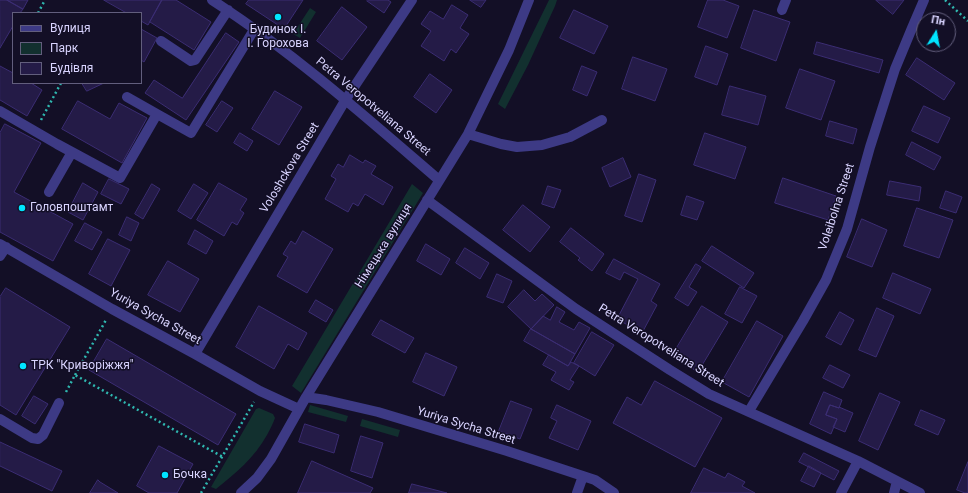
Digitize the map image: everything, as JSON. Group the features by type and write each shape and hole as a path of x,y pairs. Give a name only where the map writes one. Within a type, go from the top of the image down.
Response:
{"street":[{"name":"Petra Veropotveliana Street","path":"212,0 255,28 294,57 346,99 439,180"},
{"name":"Voloshckova Street","path":"195,354 346,99 412,0"},
{"name":"Німецька вулиця","path":"241,493 257,478 271,459 306,397 468,134 509,50 530,0"},
{"path":"782,10 786,0"},
{"name":"Voleibolna Street","path":"749,411 826,280 847,229 870,147 895,69 924,0"},
{"path":"161,41 191,61 195,60 228,10"},
{"path":"127,97 191,133 255,28"},
{"path":"0,111 57,145 120,178 157,114"},
{"path":"468,134 501,144 517,147 542,145 570,137 602,120"},
{"path":"49,192 72,152"},
{"name":"Petra Veropotveliana Street","path":"427,200 590,317 670,370 710,394 858,461 920,493"},
{"path":"0,256 3,245"},
{"name":"Yuriya Sycha Street","path":"3,245 112,309 260,391 299,409"},
{"name":"Yuriya Sycha Street","path":"306,397 378,412 507,452 595,480 614,493"},
{"path":"0,418 32,438 38,438 43,434 60,402"},
{"path":"841,493 858,461"},
{"path":"577,493 583,476"},
{"path":"894,493 897,481"}],"path":[{"path":"39,12 45,0"},
{"path":"945,0 968,21"},
{"path":"35,131 59,84"},
{"path":"60,402 112,309"},
{"path":"75,375 223,457"},
{"path":"201,493 260,391"}],"green space":[{"path":"549,0 557,0 528,65 505,109 498,104"},
{"path":"310,8 316,12 300,38 293,34"},
{"path":"412,184 423,193 301,393 292,386"},
{"path":"310,405 348,416 346,422 308,412"},
{"path":"259,408 273,414 275,418 267,435 256,451 237,471 216,489 211,487 256,409"},
{"path":"362,419 400,430 398,437 360,426"}],"building":[{"path":"0,0 7,0 23,9 21,12 12,12 12,28 0,48"},
{"path":"7,0 28,0 23,9"},
{"path":"104,0 162,0 148,25 142,22 142,12 125,12"},
{"path":"162,0 176,0 211,22 194,50 150,22"},
{"name":"Будинок І. І. Горохова","path":"249,0 303,0 284,29 246,4"},
{"path":"388,0 391,2 384,13 367,1"},
{"path":"470,0 486,0 481,7"},
{"path":"708,0 723,0 739,6 727,38 698,27"},
{"path":"876,0 904,0 893,14"},
{"path":"452,5 468,15 460,28 469,34 456,53 451,49 444,61 421,46 431,31 421,24 430,11 443,19"},
{"path":"342,7 367,27 342,60 317,41"},
{"path":"574,10 608,26 594,54 560,38"},
{"path":"754,10 790,22 776,61 741,48"},
{"path":"142,30 157,38 144,62 142,61"},
{"path":"226,33 239,42 186,120 145,93 154,80 182,98"},
{"path":"817,42 883,60 879,73 814,54"},
{"path":"706,46 728,54 717,85 695,77"},
{"path":"633,57 667,69 655,101 622,89"},
{"path":"917,58 955,83 944,100 906,75"},
{"path":"0,66 12,72 12,84 33,84 42,90 27,116 0,100"},
{"path":"582,66 597,72 587,96 573,90"},
{"path":"800,69 835,81 821,120 786,108"},
{"path":"430,74 452,90 436,113 414,97"},
{"path":"83,84 102,84 87,91"},
{"path":"730,86 766,96 758,125 722,115"},
{"path":"275,91 302,107 279,145 252,129"},
{"path":"78,101 110,119 119,103 147,118 122,163 62,129"},
{"path":"222,101 233,108 217,132 206,125"},
{"path":"924,106 950,118 938,143 912,131"},
{"path":"830,121 857,129 853,144 826,136"},
{"name":"Головпоштамт","path":"5,124 41,143 14,192 73,224 53,261 0,232 0,133"},
{"path":"240,133 253,141 247,151 234,143"},
{"path":"705,133 746,147 735,179 694,165"},
{"path":"912,142 941,157 934,170 906,155"},
{"path":"350,155 363,163 365,160 376,166 371,174 393,187 383,205 365,194 358,206 353,203 348,212 325,199 336,179 331,176 338,164 343,167"},
{"path":"623,158 631,177 610,187 602,168"},
{"path":"639,174 656,180 642,222 625,216"},
{"path":"783,178 836,196 828,220 775,203"},
{"path":"109,179 129,189 121,204 101,194"},
{"path":"890,181 921,187 919,201 887,195"},
{"path":"83,183 98,192 83,220 68,212"},
{"path":"219,183 247,199 240,210 244,213 237,225 232,222 224,236 197,220"},
{"path":"152,184 160,189 143,219 135,214"},
{"path":"194,184 208,193 191,219 178,211"},
{"path":"548,186 561,190 554,208 542,204"},
{"path":"946,191 962,197 956,213 940,208"},
{"path":"687,196 704,202 697,220 681,215"},
{"path":"523,205 550,227 530,252 503,230"},
{"path":"917,208 953,220 939,258 904,246"},
{"path":"127,217 139,223 131,241 119,235"},
{"path":"862,219 887,230 872,267 847,257"},
{"path":"85,223 102,232 92,250 75,241"},
{"path":"571,228 604,254 592,271 578,260 580,258 560,242"},
{"path":"195,230 213,241 206,254 188,244"},
{"path":"303,231 333,249 307,293 277,276 288,257 283,254 291,241 295,244"},
{"path":"108,239 130,250 111,286 89,274"},
{"path":"426,244 450,259 441,275 417,261"},
{"path":"712,246 754,273 744,288 702,261"},
{"path":"465,248 489,263 480,279 456,263"},
{"path":"614,259 660,284 651,301 657,305 642,333 617,319 638,279 624,272 620,280 606,273"},
{"path":"168,261 199,279 180,312 148,295"},
{"path":"696,264 701,267 689,287 697,292 688,306 675,298"},
{"path":"893,273 931,289 920,314 883,298"},
{"path":"497,274 512,281 503,303 487,297"},
{"path":"740,287 757,296 742,323 725,314"},
{"name":"ТРК \"Криворіжжя\"","path":"6,288 70,327 16,415 0,405 0,297"},
{"path":"524,290 535,301 542,294 554,305 531,329 508,307"},
{"path":"316,300 333,310 326,322 309,312"},
{"path":"259,306 307,333 298,350 288,344 274,369 236,347"},
{"path":"702,306 728,322 698,372 672,356"},
{"path":"557,307 565,312 559,322 574,330 579,322 590,328 575,354 531,329 543,316 550,320"},
{"path":"877,308 894,316 876,357 859,350"},
{"path":"840,312 854,320 841,345 826,337"},
{"path":"381,320 414,338 405,353 372,335"},
{"path":"757,321 783,336 749,397 722,382"},
{"path":"531,329 575,354 568,366 524,341"},
{"path":"592,332 614,345 595,376 574,363"},
{"path":"107,339 236,414 218,445 89,370"},
{"path":"426,353 457,367 444,396 413,382"},
{"path":"549,355 568,366 571,362 579,366 570,380 574,382 569,390 551,380 556,372 543,365"},
{"path":"830,365 850,375 843,388 823,378"},
{"path":"655,381 722,418 695,467 613,423 627,397 641,405"},
{"path":"824,392 842,400 839,408 830,405 826,415 837,419 831,434 810,424"},
{"path":"880,393 900,402 878,450 859,441"},
{"path":"34,396 48,404 35,424 22,416"},
{"path":"511,401 532,409 520,439 499,431"},
{"path":"557,405 591,421 578,450 549,438 557,421 551,418"},
{"path":"830,405 853,413 845,432 833,427 837,419 826,415"},
{"path":"921,410 945,420 938,435 915,425"},
{"path":"305,424 339,435 334,453 299,442"},
{"path":"361,436 383,443 372,478 351,471"},
{"path":"0,442 62,471 52,491 0,466"},
{"name":"Бочка","path":"159,446 193,464 177,493 149,493 137,486"},
{"path":"804,453 839,471 834,480 799,462"},
{"path":"312,461 373,488 370,493 298,493"},
{"path":"968,462 968,493 965,493 957,490"},
{"path":"809,466 821,473 814,487 801,481"},
{"path":"704,468 725,478 728,473 745,482 742,486 755,493 691,493"},
{"path":"98,480 100,482 118,493 90,493"},
{"path":"412,484 447,493 409,493"}],"place":[{"name":"Будинок І. І. Горохова","path":"278,17"},
{"name":"Головпоштамт","path":"22,208"},
{"name":"ТРК \"Криворіжжя\"","path":"23,366"},
{"name":"Бочка","path":"165,475"}]}
